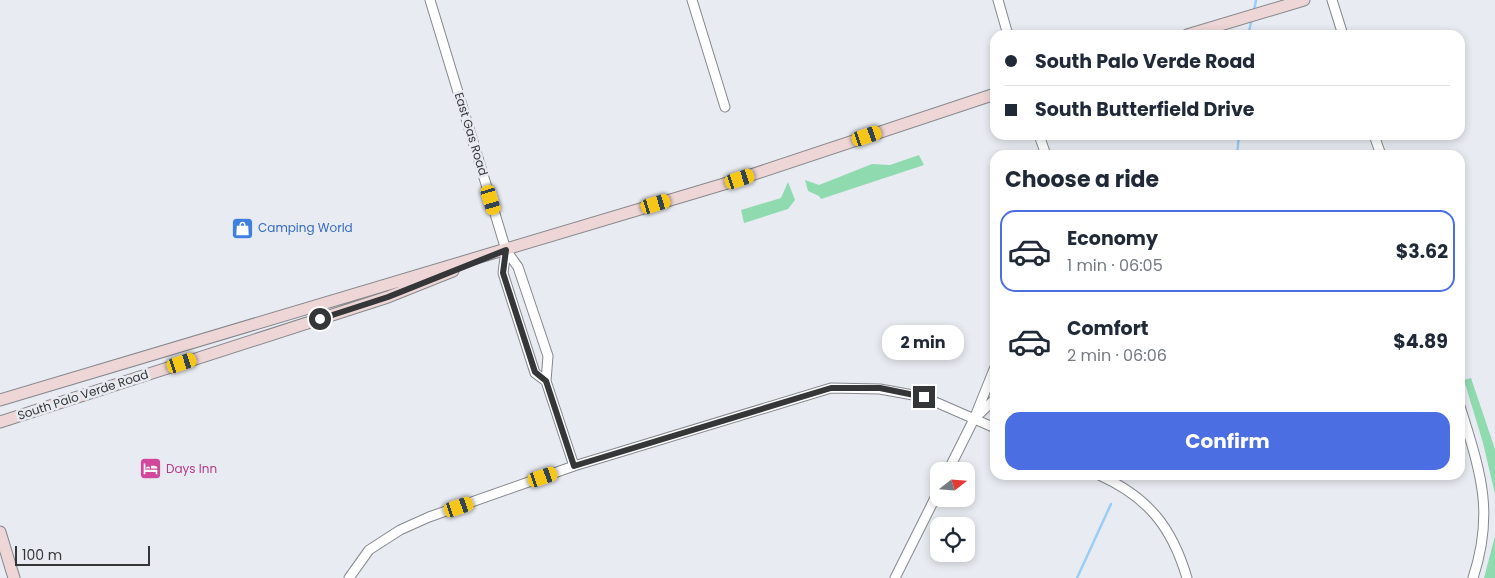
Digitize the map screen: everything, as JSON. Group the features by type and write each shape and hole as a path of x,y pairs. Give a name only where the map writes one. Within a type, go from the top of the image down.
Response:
{"main road":[{"path":"1203,30 1304,0"},
{"name":"South Palo Verde Road","path":"0,400 724,184 990,96"},
{"name":"South Palo Verde Road","path":"0,422 388,297 506,250"},
{"path":"253,341 281,324 330,308 336,304 338,299"},
{"path":"0,532 14,578"}],"street":[{"name":"East Gas Road","path":"430,0 506,250 518,267 548,356 546,381 574,466"},
{"path":"692,0 725,107"},
{"path":"998,0 1007,30"},
{"path":"1332,0 1341,30"},
{"path":"506,250 503,273 535,372 546,381"},
{"path":"952,462 974,419 990,380"},
{"path":"349,578 369,550 400,530 430,517 574,466 831,388 880,388 924,397 990,426"},
{"path":"974,419 990,404"},
{"path":"1465,422 1477,461 1485,505 1484,538 1473,578"},
{"path":"1109,480 1127,489 1159,518 1177,547 1187,578"},
{"path":"895,578 930,508"}],"green space":[{"path":"919,155 924,165 821,199 819,196 808,191 805,180 819,185 872,164 890,165"},
{"path":"788,182 795,200 788,209 744,223 741,210 781,198"},
{"path":"1471,378 1495,449 1495,494 1483,443 1465,380"},
{"path":"1495,536 1495,578 1484,578"}],"waterway":[{"path":"1254,11 1256,0"},
{"path":"1249,30 1252,19"},
{"path":"1238,140 1238,150"},
{"path":"1077,578 1111,504"}],"place":[{"name":"Camping World","path":"242,228"},
{"name":"Days Inn","path":"150,469"}],"route":[{"path":"320,319 388,297 506,250 503,273 535,372 546,381 574,466 831,388 880,388 924,397"}]}
